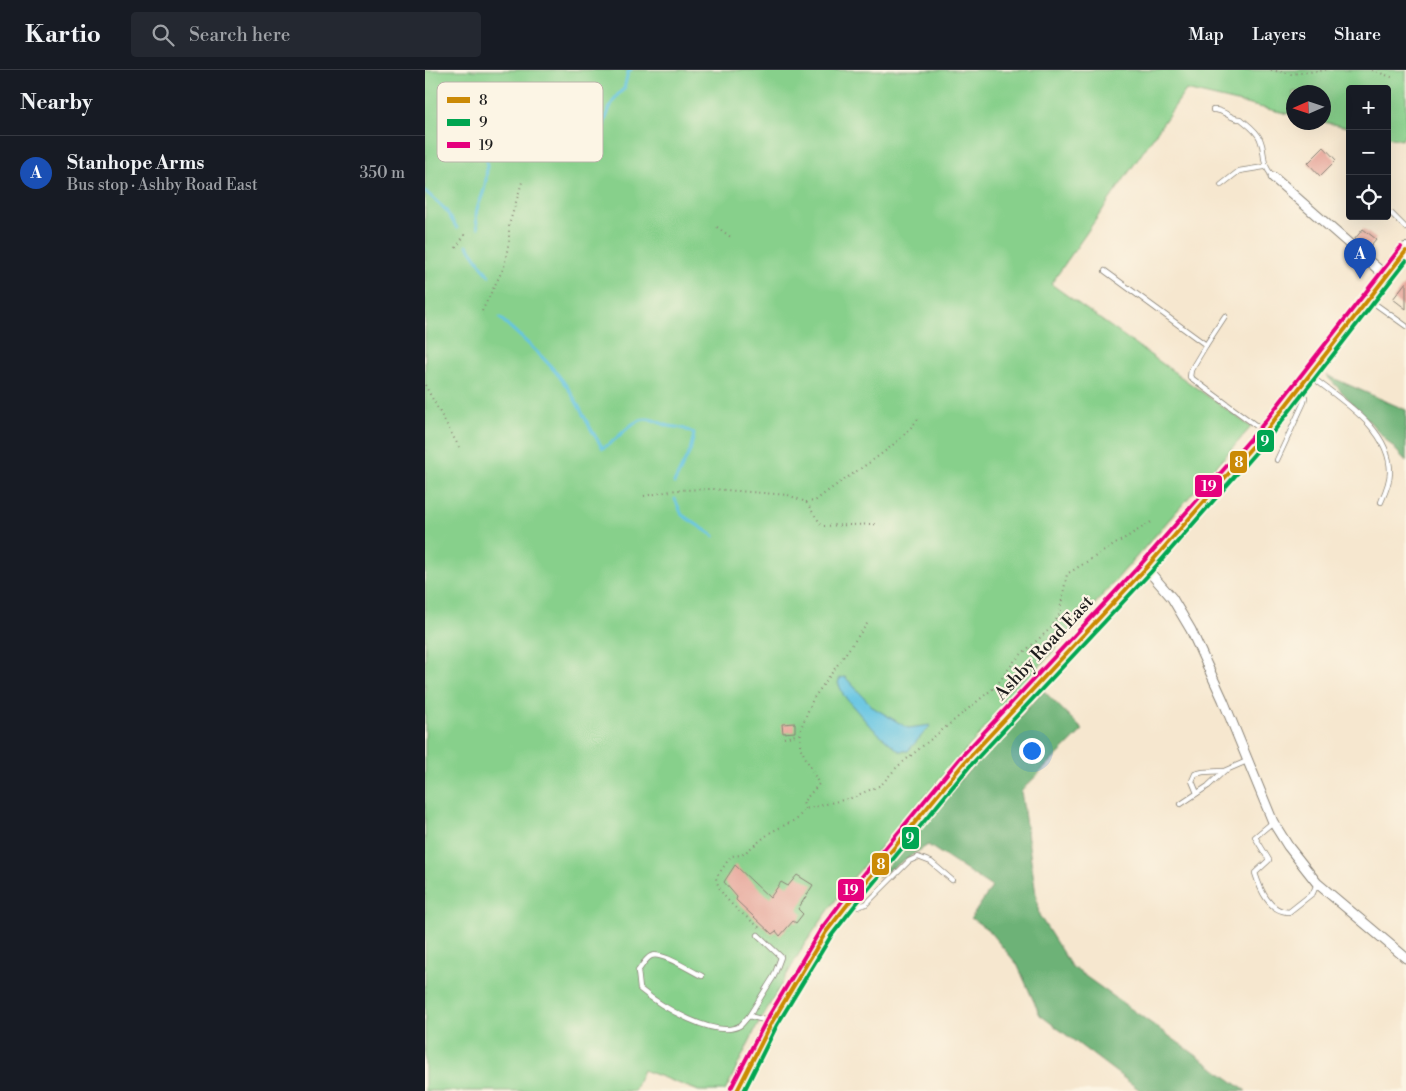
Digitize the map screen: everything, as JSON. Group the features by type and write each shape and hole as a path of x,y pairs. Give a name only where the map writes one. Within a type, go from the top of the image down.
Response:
{"highway":[{"name":"Ashby Road East","path":"737,1091 772,1022 826,932 851,900 963,763 1146,568 1265,432 1369,301 1406,251"}],"street":[{"path":"1273,177 1387,277"},
{"path":"1146,568 1172,598 1191,630 1223,700 1273,822 1288,846 1317,883 1406,958"}],"lane":[{"path":"1213,110 1223,111 1234,119 1241,118 1257,133 1262,142 1264,166 1273,177"},
{"path":"1221,185 1239,171 1264,166"},
{"path":"1392,214 1406,228"},
{"path":"1105,270 1206,345"},
{"path":"1369,301 1406,326"},
{"path":"1225,316 1191,370 1190,377 1265,432"},
{"path":"1277,460 1304,402 1309,378 1358,414 1381,438 1386,448 1390,474 1381,502"},
{"path":"1197,793 1192,781 1195,774 1223,771 1247,761"},
{"path":"1181,804 1208,786 1223,771"},
{"path":"1273,822 1255,837 1269,860 1255,873 1268,901 1276,910 1289,912 1313,893 1317,883"},
{"path":"851,900 857,906 866,904 909,861 918,857 931,862 952,880"},
{"path":"702,976 661,955 653,955 648,958 638,971 640,989 650,998 697,1024 723,1029 740,1026 749,1016 774,976 781,956 758,935"},
{"path":"749,1016 772,1022"}],"path":[{"path":"1271,70 1291,74 1326,70"},
{"path":"1372,70 1394,78"},
{"path":"482,311 504,267 509,242 509,225 523,179"},
{"path":"717,226 731,238"},
{"path":"456,248 465,234"},
{"path":"425,385 459,447"},
{"path":"644,496 676,490 713,489 788,495 806,502 815,501 891,447 910,431 920,416"},
{"path":"806,502 822,526 879,524"},
{"path":"764,932 744,917 717,887 716,878 731,856 742,854 771,832 797,819 805,809 851,798 881,785 897,767 996,686 1016,659 1051,628 1059,615 1067,574 1151,522"},
{"path":"805,809 803,802 819,784 800,747 801,728 813,699 869,621"},
{"path":"784,738 799,734"}],"green space":[{"path":"425,70 1406,70 1406,132 1402,140 1391,138 1391,85 1346,85 1346,127 1331,124 1331,85 1286,85 1286,113 1186,90 1051,284 1251,427 845,887 804,945 755,1030 725,1091 699,1091 643,1070 634,1091 425,1091"},
{"path":"1326,375 1406,410 1406,461"},
{"path":"1044,691 1083,730 1021,791 1039,915 1071,966 1246,1091 1141,1091 1040,1015 1017,964 987,929 971,918 992,887 928,845 878,877 958,782"}],"water":[{"path":"845,677 874,708 908,728 931,725 908,751 899,751 869,725 844,696 838,683 840,678"}],"building":[{"path":"1324,147 1336,160 1320,176 1308,163"},
{"path":"1363,229 1376,239 1367,250 1354,240"},
{"path":"1406,282 1406,309 1393,299"},
{"path":"795,723 795,732 783,733 782,724"},
{"path":"735,865 770,898 781,882 788,886 797,875 813,885 798,909 803,914 796,923 793,921 780,936 776,931 772,934 736,900 737,897 724,882"}],"waterway":[{"path":"603,128 613,101 624,89 628,72 631,70"},
{"path":"478,228 476,212 484,190 487,162"},
{"path":"425,191 445,209 457,228"},
{"path":"467,245 489,276"},
{"path":"500,318 559,375 603,448 630,426 647,419 685,429 694,434 690,451 674,483"},
{"path":"675,499 682,515 714,536"}],"transit line":[{"name":"19","path":"731,1088 767,1019 821,929 846,896 959,759 1141,564 1260,428 1401,247"},
{"name":"8","path":"737,1091 772,1022 826,932 851,900 964,763 1146,568 1265,432 1406,251"},
{"name":"9","path":"744,1091 777,1025 831,936 856,904 969,767 1151,572 1270,436 1406,261"}],"place":[{"name":"Stanhope Arms","path":"1360,279"}]}
